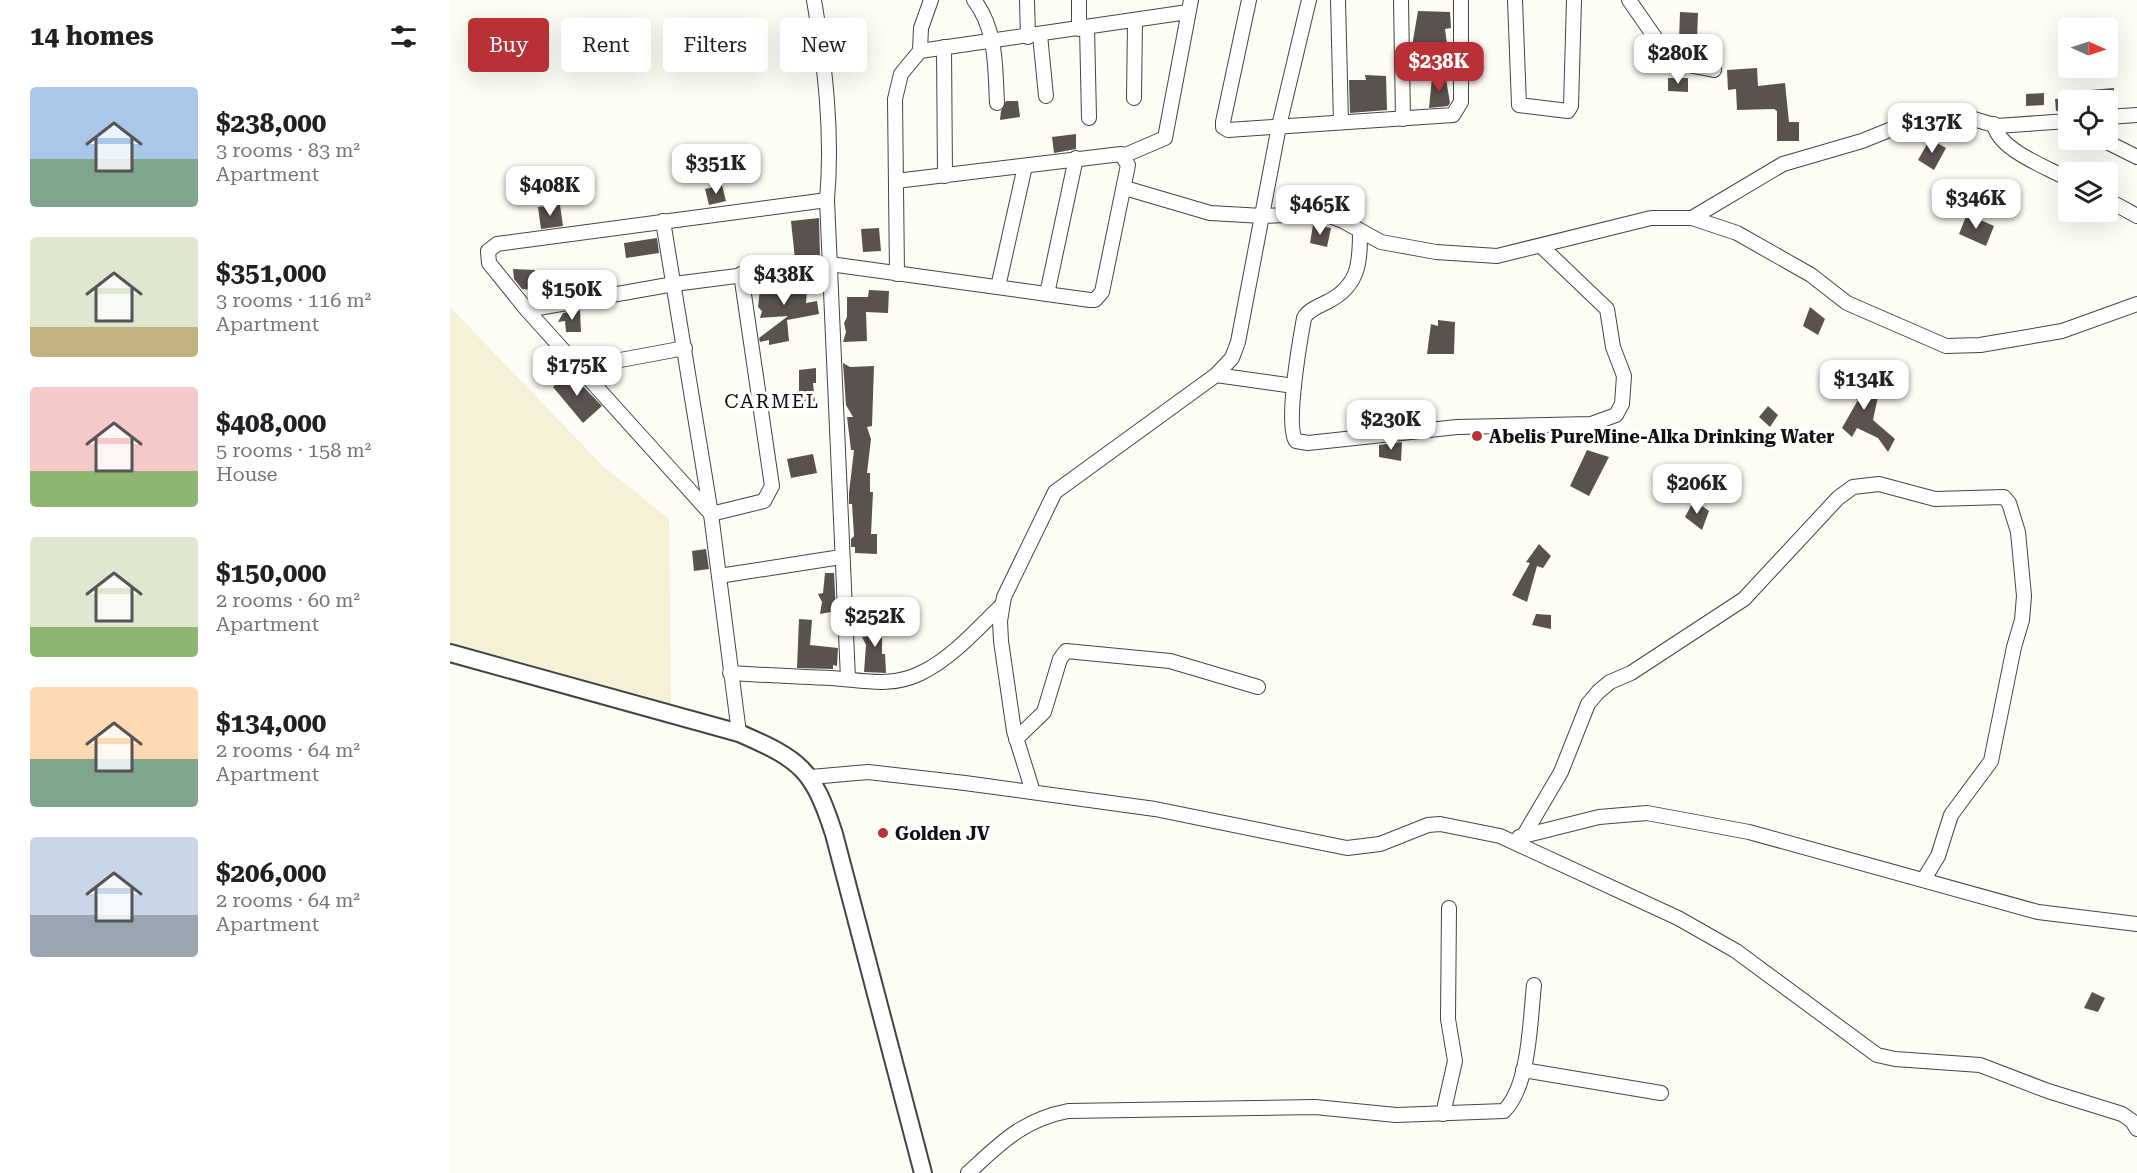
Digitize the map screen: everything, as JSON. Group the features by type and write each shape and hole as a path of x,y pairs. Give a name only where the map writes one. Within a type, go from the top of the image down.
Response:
{"street":[{"path":"814,0 830,121 831,160 827,200 848,679"},
{"path":"897,274 895,99 901,74 920,51 921,28 931,0"},
{"path":"974,0 986,18 993,42 997,103"},
{"path":"1027,0 1046,96"},
{"path":"1079,0 1089,118"},
{"path":"1249,0 1223,127 1228,130 1451,116 1459,109 1461,0"},
{"path":"730,673 848,679 873,684 889,683 920,674 943,660 1002,605 1055,492 1216,375 1232,358 1238,342 1279,126 1309,0"},
{"path":"1338,0 1341,122"},
{"path":"1401,0 1403,119"},
{"path":"1515,0 1519,105 1568,111 1571,106 1574,0"},
{"path":"1629,0 1670,59 1714,70"},
{"path":"896,181 1076,158 1116,154 1123,156 1160,142 1165,138 1190,6 1135,20 920,51"},
{"path":"1134,98 1135,20"},
{"path":"944,47 945,176"},
{"path":"1692,218 1783,164 1862,141 1929,114 1967,117 1994,124 2058,121"},
{"path":"2118,116 2137,115"},
{"path":"1994,124 1997,136 2006,145 2058,174"},
{"path":"2118,148 2137,157"},
{"path":"527,310 674,284 830,264 1090,300 1099,297 1105,285 1125,188 1128,165 1123,156"},
{"path":"1047,294 1076,158"},
{"path":"998,287 1025,166"},
{"path":"1125,188 1210,213 1263,216 1322,213 1382,242 1413,249 1483,256 1515,253 1651,218 1692,218 1737,233 1811,275 1847,303 1946,346 1980,345 2062,331 2137,304"},
{"path":"711,514 527,310 489,263 490,247 663,220 827,200"},
{"path":"2118,206 2137,216"},
{"path":"663,220 711,514 739,733"},
{"path":"1360,232 1359,267 1356,273 1336,297 1308,312 1304,318 1294,387 1293,434 1296,441 1303,443 1457,427 1591,424 1616,415 1622,404 1624,376 1613,348 1607,309 1540,246"},
{"path":"711,514 764,501 772,486 741,274"},
{"path":"577,368 685,348"},
{"path":"1216,375 1294,387"},
{"path":"1524,835 1552,791 1588,704 1598,692 1610,682 1631,673 1744,599 1846,492 1872,483 1925,498 2004,497 2009,503 2018,532 2024,596 2022,620 2014,647 1992,757 1951,815 1938,856 1924,879"},
{"path":"719,576 841,557"},
{"path":"1002,605 1001,641 1016,738 1033,792"},
{"path":"1016,738 1036,722 1044,712 1060,659 1066,651 1170,661 1258,687"},
{"path":"450,653 739,733 780,752 811,777 822,798 834,834 923,1173"},
{"path":"811,777 887,774 1033,792 1155,809 1347,848 1380,844 1428,825 1440,824 1509,839 1571,867 1622,894 1667,912 1736,951 1877,1055 1895,1059 1980,1065 2048,1091 2122,1114 2132,1121 2137,1129"},
{"path":"1509,839 1599,817 1647,813 1749,832 2038,912 2137,924"},
{"path":"1443,1114 1455,1061 1448,1019 1449,908"},
{"path":"968,1173 1014,1131 1040,1118 1068,1111 1315,1107 1396,1115 1504,1111 1510,1104 1523,1070 1534,985"},
{"path":"1523,1070 1661,1093"}],"shaded area":[{"path":"450,307 602,465 669,519 671,708 450,646"}],"building":[{"path":"1418,11 1450,12 1451,28 1445,29 1448,51 1411,52"},
{"path":"1680,12 1698,13 1697,40 1679,39"},
{"path":"1757,68 1758,86 1785,83 1789,122 1799,122 1799,141 1777,141 1777,111 1774,109 1737,110 1736,89 1728,90 1727,70"},
{"path":"1365,75 1386,76 1387,110 1350,113 1349,80 1366,80"},
{"path":"1432,77 1446,79 1450,103 1448,106 1429,108"},
{"path":"1668,78 1688,78 1688,92 1668,91"},
{"path":"2114,88 2114,90 2090,90"},
{"path":"2044,93 2044,105 2026,106 2026,94"},
{"path":"2055,99 2058,99 2058,111 2056,111"},
{"path":"1006,101 1018,101 1020,117 1000,120"},
{"path":"1076,134 1076,149 1054,153 1052,137"},
{"path":"1930,139 1946,148 1934,170 1918,160"},
{"path":"722,185 726,201 709,205 705,189"},
{"path":"560,205 563,226 541,229 538,207"},
{"path":"1967,214 1994,226 1986,246 1959,234"},
{"path":"819,218 820,256 795,259 791,221"},
{"path":"1313,225 1331,228 1327,247 1310,243"},
{"path":"879,228 881,251 863,252 861,229"},
{"path":"657,238 659,253 626,258 624,243"},
{"path":"513,269 535,270 535,290 522,289 514,279"},
{"path":"808,276 806,303 817,301 819,314 787,320 789,341 769,345 769,340 760,342 759,338 788,316 760,318 762,311 758,307 760,289 757,282 797,280 796,277"},
{"path":"869,290 889,291 888,313 866,312 867,341 843,342 846,332 844,323 847,317 847,297 868,297"},
{"path":"1810,307 1825,319 1818,335 1803,326"},
{"path":"580,310 581,332 566,332 565,321 558,322 563,313"},
{"path":"1438,320 1455,322 1454,354 1427,354 1431,324 1438,326"},
{"path":"843,363 850,367 874,366 872,426 867,427 871,439 867,473 870,473 870,492 873,492 871,534 877,534 877,554 855,553 855,547 851,547 851,539 854,536 849,493 854,450 851,450 847,417 853,417 846,405"},
{"path":"816,368 816,383 813,383 815,403 799,403 799,370"},
{"path":"569,372 602,406 583,423 553,387"},
{"path":"1845,372 1879,392 1873,420 1895,439 1888,452 1878,438 1857,428 1852,437 1842,428 1859,395 1836,383"},
{"path":"1768,406 1778,415 1770,427 1759,417"},
{"path":"1402,442 1401,461 1379,457 1379,445"},
{"path":"1587,450 1609,457 1589,496 1570,486"},
{"path":"813,454 817,473 791,478 787,459"},
{"path":"1694,500 1709,511 1702,530 1685,517"},
{"path":"1539,544 1551,556 1543,568 1537,566 1527,602 1512,595 1530,563 1526,562"},
{"path":"706,549 709,569 694,571 692,551"},
{"path":"825,573 834,573 836,611 820,614 822,602 818,594 823,593"},
{"path":"1536,614 1551,615 1551,629 1532,625"},
{"path":"882,617 882,654 885,654 886,673 864,672 866,645 862,637 870,636 867,618"},
{"path":"799,619 812,620 810,645 838,648 837,666 833,665 833,669 797,668"},
{"path":"2092,992 2105,998 2098,1012 2084,1008"}],"place":[{"name":"Abelis PureMine-Alka Drinking Water","path":"1477,436"},
{"name":"Golden JV","path":"883,833"}],"district":[{"name":"CARMEL","path":"772,401"}]}
